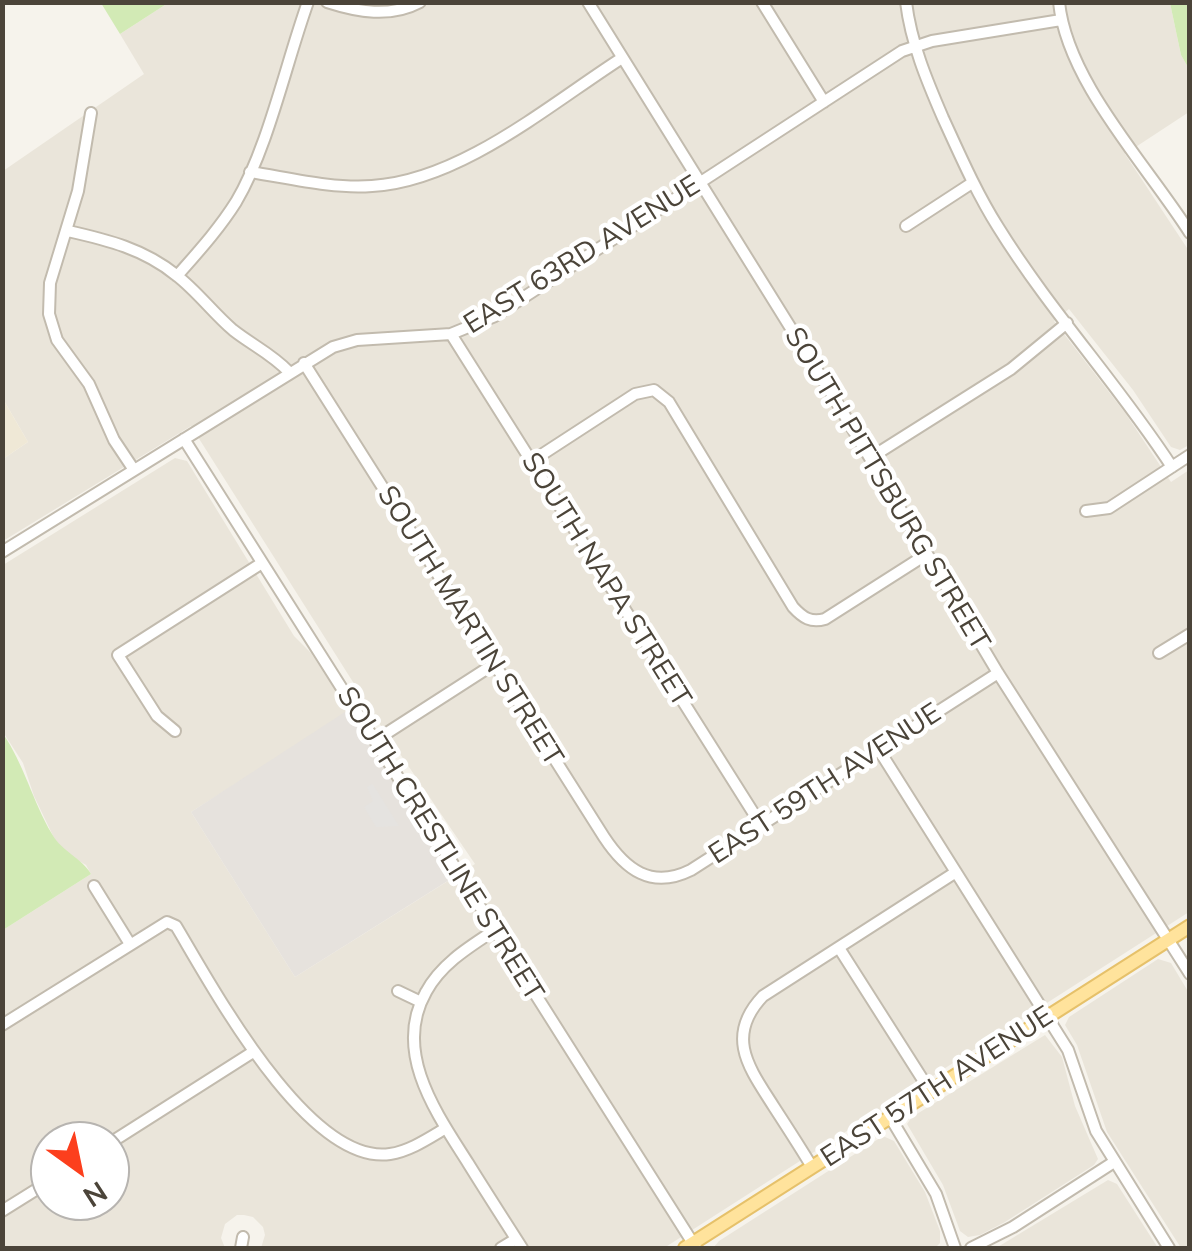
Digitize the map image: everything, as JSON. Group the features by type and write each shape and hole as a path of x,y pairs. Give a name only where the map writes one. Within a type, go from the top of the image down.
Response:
{"main road":[{"name":"EAST 57TH AVENUE","path":"691,1247 1190,926"}],"street":[{"path":"177,276 226,215 250,172 308,2"},
{"path":"327,2 392,12 420,2"},
{"name":"SOUTH PITTSBURG STREET","path":"588,2 998,673 1190,974"},
{"path":"762,2 824,102"},
{"path":"906,2 914,46 972,183 1012,248 1140,417 1172,467"},
{"path":"1059,2 1061,20 1081,75 1190,233"},
{"name":"EAST 63RD AVENUE","path":"2,552 333,348 357,340 451,334 495,316 914,46 1061,20"},
{"path":"250,172 351,187 416,179 441,171 480,150 622,58"},
{"path":"91,112 68,231 50,283 48,314 57,340 90,384 114,440 134,470"},
{"path":"906,226 972,183"},
{"path":"68,231 118,242 146,254 289,372"},
{"path":"870,458 1011,369 1067,323"},
{"name":"SOUTH NAPA STREET","path":"451,334 761,825"},
{"name":"SOUTH MARTIN STREET","path":"304,363 618,859 647,877"},
{"path":"532,461 635,394 654,390 670,402 794,607 810,620 826,619 927,554"},
{"name":"SOUTH CRESTLINE STREET","path":"184,439 691,1247"},
{"path":"1086,511 1109,508 1190,456"},
{"path":"175,731 157,716 118,655 262,563"},
{"path":"1159,654 1190,634"},
{"path":"376,740 494,664"},
{"name":"EAST 59TH AVENUE","path":"647,877 681,876 998,673"},
{"path":"880,750 1068,1050 1091,1122 1170,1248"},
{"path":"812,1167 750,1068 742,1042 751,1010 763,996 956,872"},
{"path":"94,886 130,944"},
{"path":"2,1025 167,922 176,926 271,1076 340,1142 364,1152 389,1154 446,1128"},
{"path":"495,930 456,956 432,983 422,1002 415,1041 425,1092 519,1244 501,1248"},
{"path":"839,948 930,1092"},
{"path":"398,991 422,1002"},
{"path":"130,1130 253,1052"},
{"path":"890,1118 936,1194 954,1248"},
{"path":"971,1248 1013,1228 1114,1162"},
{"path":"2,1211 30,1194"}],"shaded area":[{"path":"168,3 1170,3 1181,55 1189,69 1189,112 1125,154 1189,251 1189,445 1180,450 1171,447 1133,390 1069,309 1054,321 1126,414 1171,482 1189,470 1189,912 664,1248 261,1248 263,1227 253,1217 237,1215 225,1224 221,1238 225,1248 3,1248 3,930 91,874 86,865 66,853 55,840 23,763 3,732 3,565 175,458 187,461 294,636 311,653 350,712 191,812 295,977 475,864 377,720 191,426 3,541 3,459 28,442 3,399 3,171 144,74 120,34"},
{"path":"3,399 28,442 2,459"},
{"path":"348,710 454,877 295,977 191,812"},
{"path":"372,784 399,826 376,827 364,807 373,801 367,787"},
{"path":"1158,959 1171,963 1189,993 1189,1248 1181,1248 1107,1132 1077,1045 1065,1025 1069,1017"},
{"path":"1045,1035 1062,1057 1075,1106 1098,1159 1005,1222 968,1237 960,1231 943,1185 907,1124 912,1117"},
{"path":"883,1136 894,1141 925,1192 940,1231 940,1243 935,1248 713,1248 719,1241"},
{"path":"1108,1180 1117,1184 1158,1248 996,1248"}],"green space":[{"path":"101,3 168,3 120,34"},
{"path":"1170,3 1189,3 1189,69 1181,55"},
{"path":"2,732 52,834 91,874 3,930"}]}
